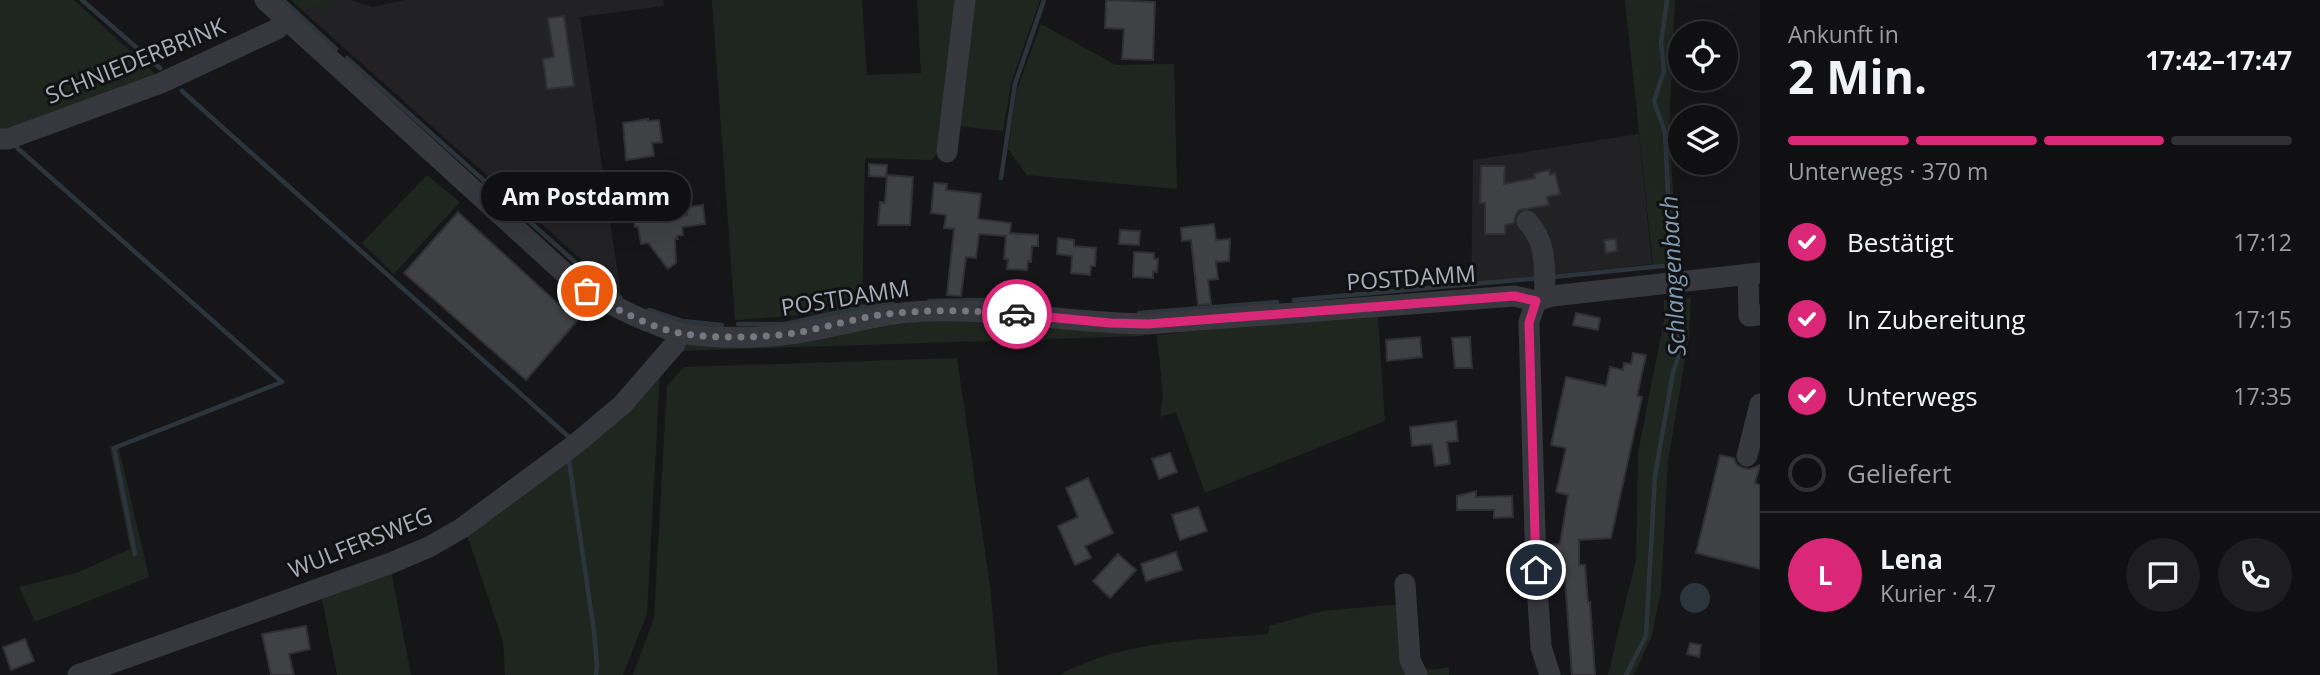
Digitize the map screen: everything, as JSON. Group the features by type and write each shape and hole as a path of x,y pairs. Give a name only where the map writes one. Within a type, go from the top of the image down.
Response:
{"street":[{"name":"POSTDAMM","path":"265,0 571,279 625,313 678,333 772,336 799,333 877,315 929,311 999,313 1148,324 1514,296 1542,289 1649,286 1754,273"},
{"path":"947,152 965,0"},
{"name":"SCHNIEDERBRINK","path":"0,139 8,139 162,83 277,29 287,20"},
{"path":"1527,221 1536,230 1542,243 1542,289 1529,323 1536,570 1541,647 1550,675"},
{"path":"1754,273 1749,316 1760,315"},
{"name":"WULFERSWEG","path":"78,675 429,547 473,520 573,446 622,405 675,344 678,333"},
{"path":"1748,456 1760,404"},
{"path":"1405,584 1410,660 1417,675"}],"shaded area":[{"path":"0,0 74,0 160,78 0,135"},
{"path":"291,0 331,0 304,12"},
{"path":"331,0 351,0 373,7 404,0 663,0 664,6 580,17 621,295 304,12"},
{"path":"712,0 862,0 867,75 921,73 917,0 958,0 941,147 932,160 865,158 862,311 735,320"},
{"path":"971,0 1040,0 1011,83 1003,131 958,126"},
{"path":"1625,0 1675,0 1674,21 1668,21 1668,91 1671,91 1670,105 1668,105 1668,175 1672,175 1678,262 1653,265"},
{"path":"1041,24 1116,65 1174,64 1177,189 1027,175 1008,149 1017,89"},
{"path":"1639,134 1652,264 1471,283 1473,160"},
{"path":"427,175 460,202 394,274 362,243"},
{"path":"1691,298 1689,335 1668,462 1661,589 1652,636 1634,675 1608,675 1636,560 1638,453 1664,320 1664,300"},
{"path":"1378,317 1385,421 1205,493 1176,412 1160,417 1163,395 1157,335"},
{"path":"931,319 1141,330 1144,336 678,351 688,340 801,341"},
{"path":"957,358 990,586 998,675 633,675 654,618 667,386 684,367"},
{"path":"660,371 647,614 623,675 505,675 503,642 467,535"},
{"path":"109,444 119,449 149,577 35,622 19,587 76,573 130,549"},
{"path":"391,570 411,675 337,675 321,595"},
{"path":"1695,583 1706,587 1710,598 1706,609 1695,613 1684,609 1680,598 1684,587"},
{"path":"1413,603 1416,650 1421,666 1428,670 1449,667 1449,675 1061,675 1085,663 1129,649 1268,634 1269,626 1322,611"}],"building":[{"path":"1106,0 1155,2 1153,60 1122,59 1124,29 1105,28"},
{"path":"564,16 574,86 547,89 543,59 554,57 548,18"},
{"path":"659,120 662,142 652,143 654,156 626,160 623,123"},
{"path":"869,164 887,165 886,177 869,176"},
{"path":"1481,166 1505,166 1504,184 1535,178 1534,174 1549,170 1550,175 1555,173 1560,194 1547,197 1549,205 1519,210 1514,223 1505,225 1505,234 1485,234 1485,203 1480,203"},
{"path":"887,175 913,177 910,225 878,225 880,202 885,203"},
{"path":"934,183 947,184 946,190 981,194 978,219 1011,223 1010,233 1038,235 1038,246 1032,246 1031,262 1028,261 1027,270 1007,269 1008,259 1004,259 1006,236 979,234 976,258 966,257 961,296 947,295 954,229 944,228 946,215 931,213"},
{"path":"647,201 649,220 687,215 688,207 703,205 705,224 682,227 683,235 675,239 676,263 668,269 648,243 641,244 638,227 635,227 632,203"},
{"path":"458,212 577,321 526,380 404,273"},
{"path":"1214,224 1216,240 1230,239 1229,261 1216,262 1218,279 1208,280 1211,304 1198,305 1191,240 1182,241 1181,228"},
{"path":"1120,230 1140,231 1139,245 1119,244"},
{"path":"1058,238 1074,240 1074,246 1096,248 1095,266 1091,266 1090,275 1071,273 1072,256 1057,254"},
{"path":"1616,239 1617,251 1606,253 1604,240"},
{"path":"1134,252 1154,253 1154,259 1158,259 1157,272 1153,271 1153,278 1133,277"},
{"path":"1576,313 1600,318 1598,330 1573,325"},
{"path":"1420,337 1422,357 1387,361 1386,340"},
{"path":"1470,337 1472,368 1455,368 1452,338"},
{"path":"1633,353 1646,355 1637,396 1642,397 1611,538 1579,540 1579,565 1585,565 1590,602 1595,675 1572,675 1564,566 1551,566 1550,545 1560,544 1568,495 1556,492 1566,448 1551,445 1566,377 1606,386 1610,367 1623,370 1624,363 1631,364"},
{"path":"1456,421 1458,441 1447,442 1450,464 1435,466 1432,444 1412,446 1410,427"},
{"path":"1170,453 1177,472 1159,479 1152,459"},
{"path":"1720,455 1734,458 1737,465 1743,468 1750,469 1760,465 1755,483 1760,485 1760,569 1696,553"},
{"path":"1088,478 1113,533 1085,546 1091,558 1075,565 1058,526 1078,517 1066,488"},
{"path":"1476,491 1476,497 1512,496 1513,517 1494,518 1494,510 1457,510 1457,496"},
{"path":"1198,507 1207,531 1180,540 1172,515"},
{"path":"1176,552 1182,570 1146,581 1141,564"},
{"path":"1118,554 1136,570 1110,598 1093,581"},
{"path":"306,626 310,649 289,654 294,675 271,675 262,634"},
{"path":"25,639 34,661 11,670 3,647"},
{"path":"1690,643 1701,645 1699,657 1687,654"}],"waterway":[{"path":"82,0 160,68"},
{"path":"283,0 336,49"},
{"path":"1001,178 1015,84 1044,0"},
{"name":"Schlangenbach","path":"1667,0 1661,43 1664,71 1654,101 1665,132 1672,275"},
{"path":"347,58 586,272 620,297"},
{"path":"182,91 570,438"},
{"path":"14,145 282,382 114,448 135,554"},
{"path":"1552,277 1672,265"},
{"path":"1294,300 1540,278"},
{"name":"Schlangenbach","path":"1626,675 1646,636 1655,476 1673,372 1680,352 1678,330 1671,306 1671,291"},
{"path":"929,301 985,300 1029,305"},
{"path":"1139,313 1277,302"},
{"path":"738,324 785,324 867,306 893,304"},
{"path":"649,310 682,321 722,325"},
{"path":"569,461 594,631 596,675"}],"way so far":[{"path":"587,291 625,313 678,333 728,336 799,333 877,315 929,311 1017,314"}],"place":[{"name":"Am Postdamm","path":"587,291"}],"route":[{"path":"1017,314 1148,324 1514,296 1536,301 1529,323 1536,570"}]}
